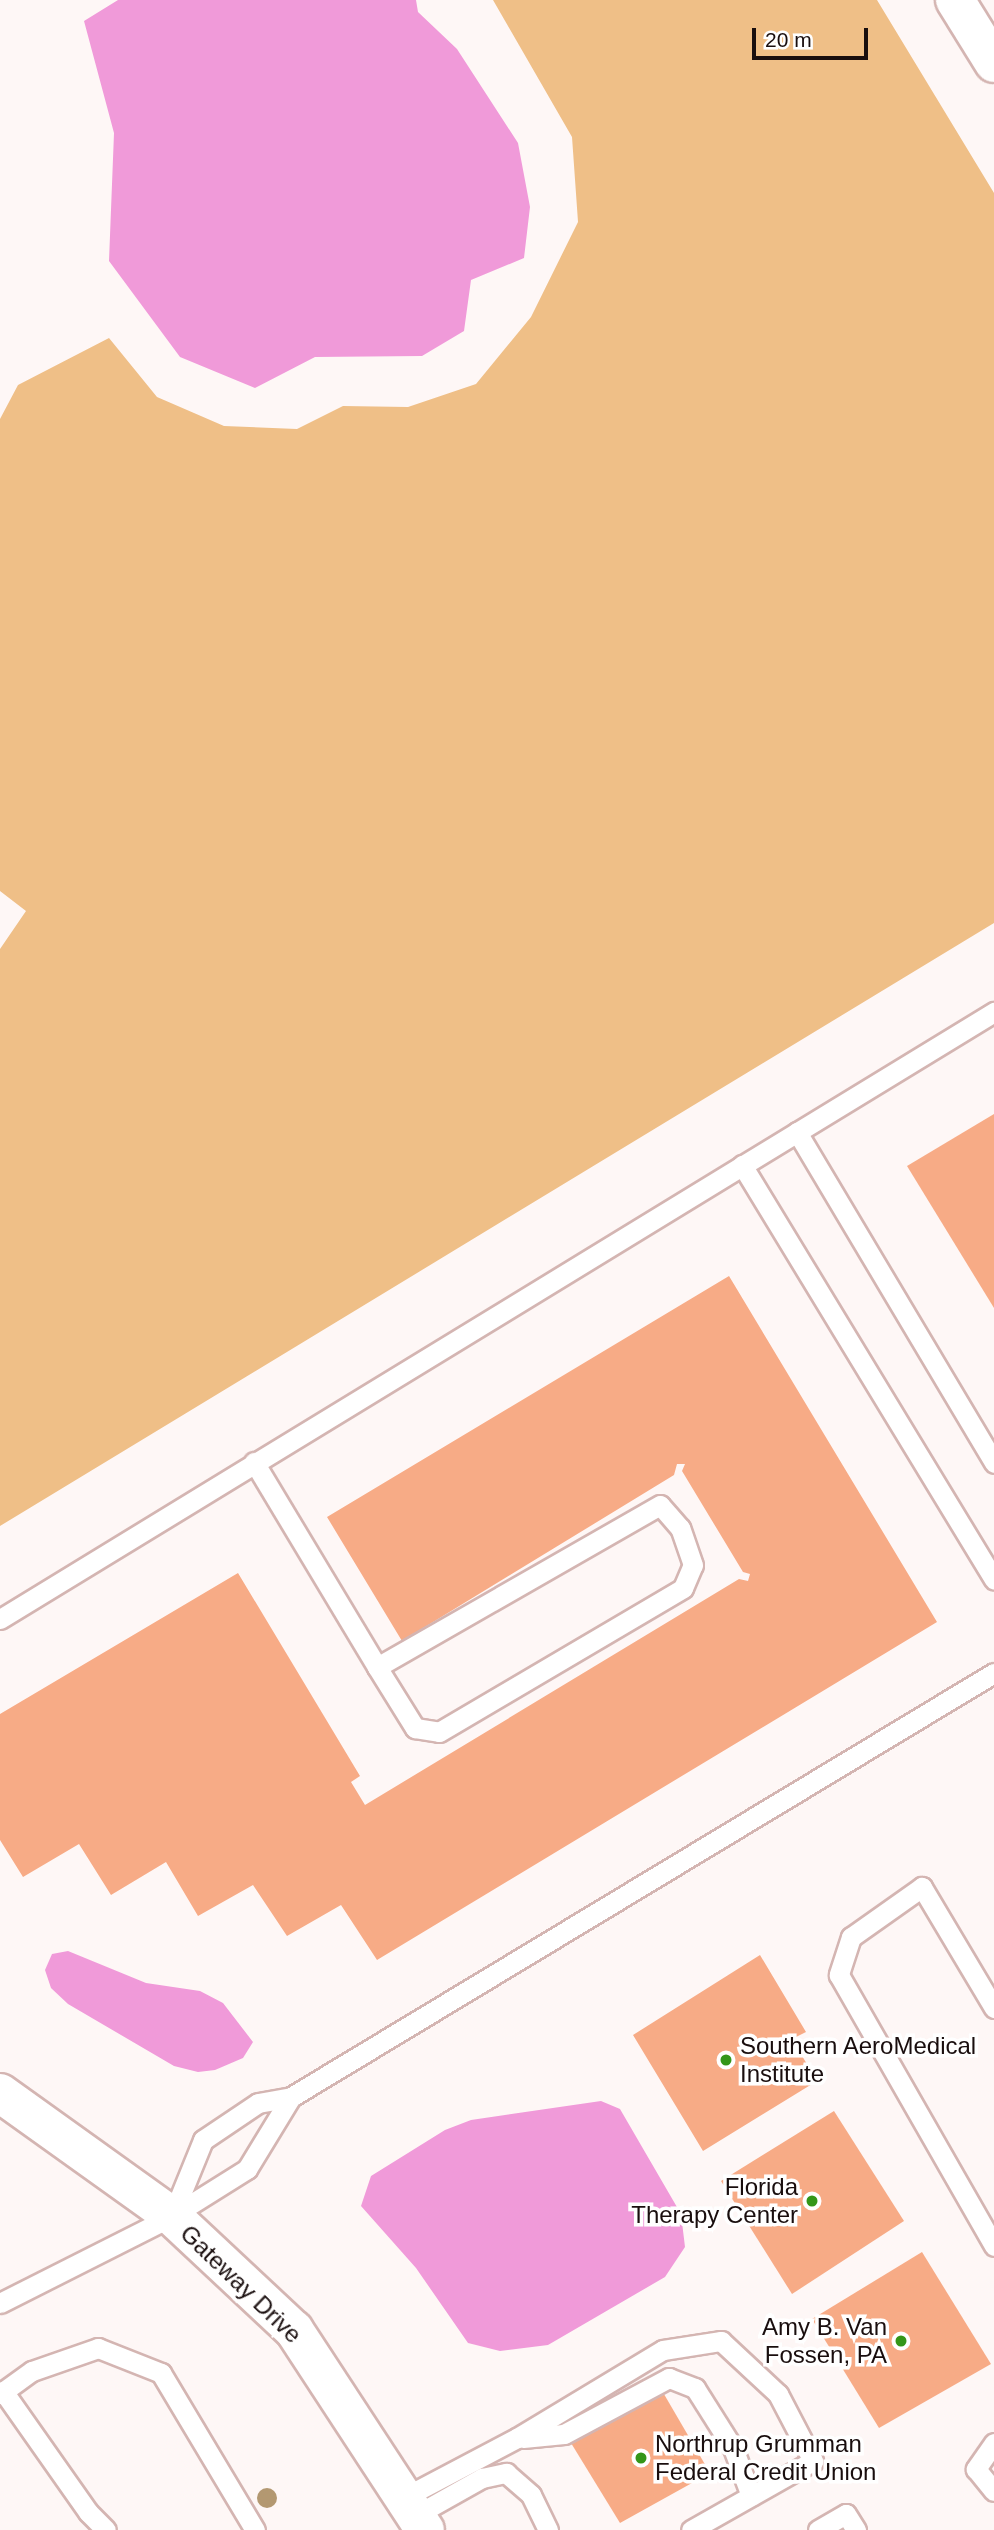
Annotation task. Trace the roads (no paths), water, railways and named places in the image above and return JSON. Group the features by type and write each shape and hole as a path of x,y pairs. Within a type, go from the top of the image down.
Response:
{"street":[{"path":"955,0 994,63"},
{"name":"Gateway Drive","path":"0,2093 172,2216 294,2330 415,2514"}],"lane":[{"path":"0,1619 994,1012"},
{"path":"796,1132 994,1463"},
{"path":"742,1165 994,1579"},
{"path":"254,1462 377,1667 415,1728 439,1732 683,1588 693,1565 680,1528 660,1505 377,1667"},
{"path":"172,2216 203,2140 258,2102 290,2097 994,1673"},
{"path":"994,2008 922,1887 851,1937 839,1975 994,2246"},
{"path":"0,2303 172,2216 247,2169 290,2097"},
{"path":"415,2514 517,2438 663,2350 721,2341 778,2394 813,2461 691,2530"},
{"path":"106,2530 88,2512 2,2392 32,2371 98,2348 161,2373 255,2530"},
{"path":"517,2438 564,2434 669,2378 695,2388 733,2448 751,2496"},
{"path":"994,2443 976,2469 994,2491"},
{"path":"415,2514 482,2478 506,2473 531,2495 548,2530"},
{"path":"818,2530 846,2514 856,2530"}],"place":[{"name":"Southern AeroMedical Institute","path":"726,2060"},
{"name":"Florida Therapy Center","path":"812,2201"},
{"name":"Amy B. Van Fossen, PA","path":"901,2341"},
{"name":"Northrup Grumman Federal Credit Union","path":"641,2458"}]}
